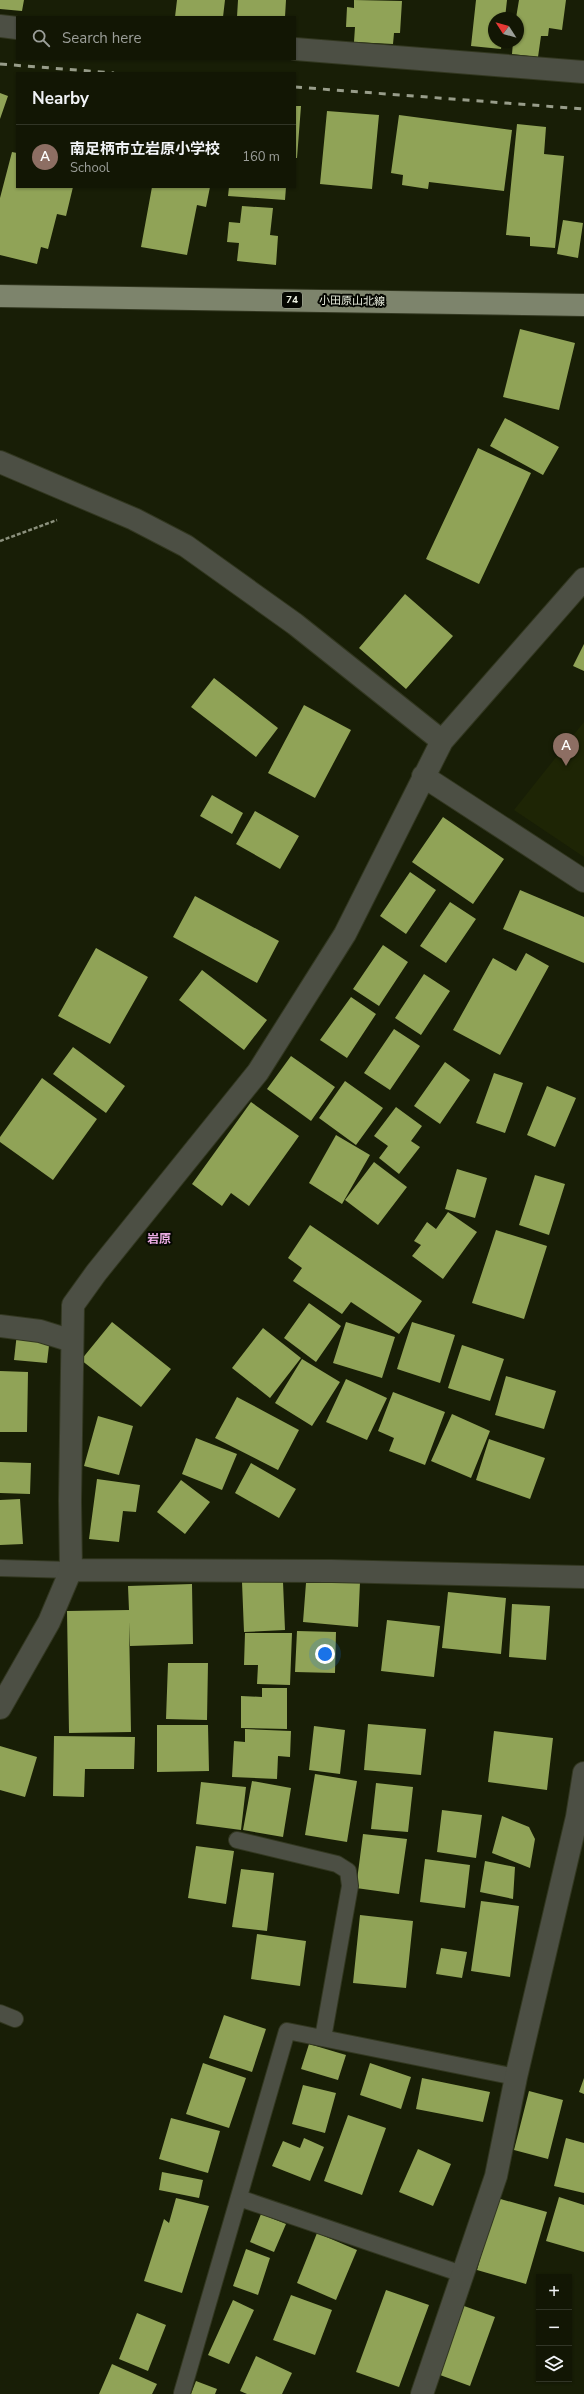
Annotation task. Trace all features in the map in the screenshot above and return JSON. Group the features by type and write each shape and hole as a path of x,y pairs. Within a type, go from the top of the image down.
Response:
{"main road":[{"name":"小田原山北線","path":"0,296 584,305"}],"street":[{"path":"0,26 16,28"},
{"path":"296,49 584,72"},
{"path":"0,462 134,519 186,546 295,624 442,741"},
{"path":"0,1708 49,1622 71,1570 73,1305 96,1273 258,1072 346,934 423,776 442,741 584,579"},
{"path":"423,776 584,882"},
{"path":"0,1326 40,1331 72,1341"},
{"path":"71,1570 332,1571 584,1577"},
{"path":"422,2394 496,2176 516,2077 581,1821 584,1773"}],"lane":[{"path":"0,1568 71,1570"},
{"path":"237,1840 337,1864 348,1871 350,1886 322,2038"},
{"path":"182,2393 287,2031 516,2077"},
{"path":"238,2198 462,2274"}],"path":[{"path":"0,541 68,516 95,503"}],"shaded area":[{"path":"584,722 584,857 514,810"}],"building":[{"path":"0,0 24,0 22,11 0,9"},
{"path":"177,0 225,0 223,16 175,16"},
{"path":"238,0 286,0 285,16 237,16"},
{"path":"354,0 402,1 400,33 394,33 393,44 354,42 355,27 346,27 347,7 354,8"},
{"path":"476,0 507,0 506,12 488,12 488,48 471,46"},
{"path":"519,0 566,0 562,30 549,28 548,36 541,36 538,57 512,54 512,48 524,48 524,12 517,12"},
{"path":"0,93 8,96 0,119"},
{"path":"296,106 301,106 297,158"},
{"path":"327,111 379,115 372,189 320,184"},
{"path":"399,115 512,130 504,191 429,182 428,189 402,185 403,175 391,173"},
{"path":"517,124 546,127 544,154 564,156 555,248 530,246 530,237 506,235"},
{"path":"12,152 16,153 16,188 73,188 66,216 57,214 48,249 41,247 37,264 0,255 0,198"},
{"path":"152,188 210,188 206,207 197,205 187,255 141,247"},
{"path":"229,188 286,188 285,200 228,196"},
{"path":"242,206 273,208 270,235 278,236 276,265 237,261 239,243 227,242 229,222 240,223"},
{"path":"563,220 583,223 578,258 557,254"},
{"path":"520,329 575,343 559,410 503,397"},
{"path":"505,418 559,447 543,475 490,446"},
{"path":"478,448 531,473 479,584 426,559"},
{"path":"405,594 453,636 406,689 359,648"},
{"path":"584,644 584,671 573,666"},
{"path":"214,678 278,728 256,757 191,707"},
{"path":"304,705 351,730 315,798 268,773"},
{"path":"212,795 243,813 232,834 200,816"},
{"path":"255,811 299,836 280,869 236,844"},
{"path":"443,817 504,859 473,904 412,862"},
{"path":"410,872 436,890 406,934 380,916"},
{"path":"520,890 584,917 584,963 503,929"},
{"path":"195,896 279,941 257,983 173,937"},
{"path":"450,902 476,919 446,963 420,946"},
{"path":"383,945 408,962 379,1006 353,989"},
{"path":"96,948 148,977 110,1044 58,1016"},
{"path":"526,953 549,966 500,1055 453,1030 493,958 516,971"},
{"path":"202,970 267,1020 244,1050 179,1000"},
{"path":"424,974 450,991 421,1035 395,1018"},
{"path":"351,997 376,1014 347,1058 320,1040"},
{"path":"394,1029 420,1046 390,1090 364,1073"},
{"path":"73,1047 125,1086 106,1113 53,1074"},
{"path":"291,1056 335,1087 311,1121 267,1089"},
{"path":"445,1062 470,1080 440,1124 414,1106"},
{"path":"494,1073 523,1083 505,1133 476,1123"},
{"path":"42,1078 97,1119 53,1180 0,1142 0,1137"},
{"path":"345,1081 383,1108 356,1145 319,1118"},
{"path":"547,1086 576,1098 555,1147 527,1135"},
{"path":"251,1102 299,1136 249,1206 231,1193 222,1206 192,1184"},
{"path":"396,1107 422,1126 411,1141 420,1147 399,1174 379,1158 388,1146 374,1136"},
{"path":"336,1135 370,1155 342,1204 309,1183"},
{"path":"374,1162 407,1187 378,1225 345,1200"},
{"path":"457,1169 487,1178 475,1218 445,1209"},
{"path":"535,1175 565,1184 549,1235 519,1225"},
{"path":"448,1212 477,1232 443,1279 412,1256 421,1245 414,1241 427,1222 436,1229"},
{"path":"310,1225 422,1301 399,1334 351,1302 342,1314 293,1281 302,1268 288,1258"},
{"path":"496,1230 547,1246 524,1319 472,1303"},
{"path":"309,1303 341,1326 316,1362 284,1338"},
{"path":"112,1322 171,1369 141,1407 81,1360"},
{"path":"346,1322 395,1337 382,1378 333,1363"},
{"path":"412,1322 455,1335 440,1383 397,1369"},
{"path":"263,1328 301,1358 270,1398 232,1368"},
{"path":"17,1333 50,1337 47,1363 14,1360"},
{"path":"462,1345 504,1359 490,1401 448,1388"},
{"path":"302,1359 340,1382 312,1426 275,1403"},
{"path":"0,1371 28,1372 27,1432 0,1432"},
{"path":"506,1376 556,1391 544,1429 495,1415"},
{"path":"346,1379 387,1398 367,1440 326,1422"},
{"path":"393,1392 445,1412 425,1465 389,1451 394,1438 378,1431"},
{"path":"237,1397 299,1430 278,1470 215,1438"},
{"path":"452,1414 490,1431 471,1478 431,1461"},
{"path":"98,1416 133,1426 119,1475 84,1466"},
{"path":"196,1438 237,1454 222,1490 182,1474"},
{"path":"489,1439 545,1458 530,1499 476,1480"},
{"path":"0,1462 31,1463 30,1494 0,1493"},
{"path":"251,1463 296,1489 279,1518 235,1493"},
{"path":"97,1479 140,1485 136,1512 123,1511 119,1542 89,1539"},
{"path":"181,1480 210,1502 185,1534 157,1512"},
{"path":"20,1499 23,1544 0,1545 0,1500"},
{"path":"242,1582 283,1582 285,1630 244,1632"},
{"path":"360,1582 358,1627 303,1622 306,1583"},
{"path":"192,1584 193,1644 130,1646 129,1622 131,1732 69,1733 67,1611 129,1610 128,1586"},
{"path":"448,1592 506,1598 501,1654 442,1648"},
{"path":"512,1604 550,1606 546,1660 509,1657"},
{"path":"387,1620 440,1626 434,1677 381,1671"},
{"path":"297,1631 336,1632 335,1673 295,1672"},
{"path":"245,1633 292,1633 290,1685 257,1684 258,1665 244,1665"},
{"path":"168,1663 208,1663 207,1720 166,1719"},
{"path":"262,1688 287,1688 287,1729 241,1728 241,1696 262,1697"},
{"path":"368,1724 426,1729 421,1775 364,1770"},
{"path":"157,1725 208,1725 209,1771 157,1772"},
{"path":"314,1726 345,1730 340,1774 309,1770"},
{"path":"245,1729 291,1731 290,1757 278,1756 277,1779 232,1777 234,1741 245,1742"},
{"path":"494,1731 553,1738 547,1790 488,1782"},
{"path":"54,1736 135,1737 134,1769 85,1769 84,1797 53,1796"},
{"path":"0,1746 37,1757 25,1797 0,1790"},
{"path":"315,1774 357,1781 347,1842 305,1835"},
{"path":"252,1781 291,1788 283,1837 243,1830"},
{"path":"201,1782 246,1787 241,1830 196,1824"},
{"path":"376,1783 413,1787 408,1832 371,1829"},
{"path":"442,1810 482,1815 476,1858 437,1852"},
{"path":"502,1816 529,1827 535,1839 530,1868 492,1853"},
{"path":"363,1834 407,1839 399,1894 356,1888"},
{"path":"196,1846 234,1851 226,1904 188,1898"},
{"path":"425,1859 470,1865 465,1908 420,1902"},
{"path":"485,1861 515,1867 513,1899 480,1892"},
{"path":"241,1869 274,1873 267,1931 232,1927"},
{"path":"481,1901 519,1906 510,1977 471,1971"},
{"path":"360,1915 413,1921 406,1988 353,1983"},
{"path":"257,1934 306,1941 300,1986 251,1979"},
{"path":"441,1948 467,1952 462,1978 436,1974"},
{"path":"224,2015 266,2029 252,2072 209,2058"},
{"path":"309,2044 346,2055 338,2080 301,2069"},
{"path":"203,2063 246,2078 229,2128 186,2114"},
{"path":"370,2063 411,2077 401,2109 360,2095"},
{"path":"422,2078 490,2092 483,2122 416,2109"},
{"path":"584,2078 584,2094 579,2092"},
{"path":"303,2085 336,2093 325,2133 292,2124"},
{"path":"529,2091 563,2100 548,2159 514,2150"},
{"path":"348,2115 386,2128 362,2195 324,2181"},
{"path":"171,2118 220,2131 208,2173 159,2159"},
{"path":"304,2138 324,2147 310,2181 272,2166 283,2141 300,2148"},
{"path":"566,2138 584,2143 584,2193 554,2186"},
{"path":"418,2149 451,2164 433,2206 399,2192"},
{"path":"162,2172 203,2180 199,2198 159,2190"},
{"path":"559,2197 584,2205 584,2252 546,2241"},
{"path":"176,2198 209,2206 182,2293 144,2281 164,2219 169,2223"},
{"path":"497,2198 547,2212 526,2284 477,2270"},
{"path":"261,2214 286,2224 274,2252 250,2242"},
{"path":"317,2233 357,2250 336,2300 297,2283"},
{"path":"246,2249 270,2258 258,2295 233,2286"},
{"path":"386,2290 429,2305 399,2387 356,2372"},
{"path":"291,2295 332,2310 315,2355 273,2340"},
{"path":"233,2300 254,2310 229,2364 208,2355"},
{"path":"464,2306 495,2317 470,2386 440,2375"},
{"path":"137,2313 166,2325 148,2371 119,2359"},
{"path":"256,2356 292,2373 282,2394 247,2394 240,2391"},
{"path":"112,2364 157,2384 152,2394 99,2394"},
{"path":"196,2381 217,2389 215,2394 191,2394"}],"railway":[{"path":"0,64 101,72"},
{"path":"296,87 584,109"}],"place":[{"name":"南足柄市立岩原小学校","path":"566,766"}],"district":[{"name":"岩原","path":"159,1239"}]}
